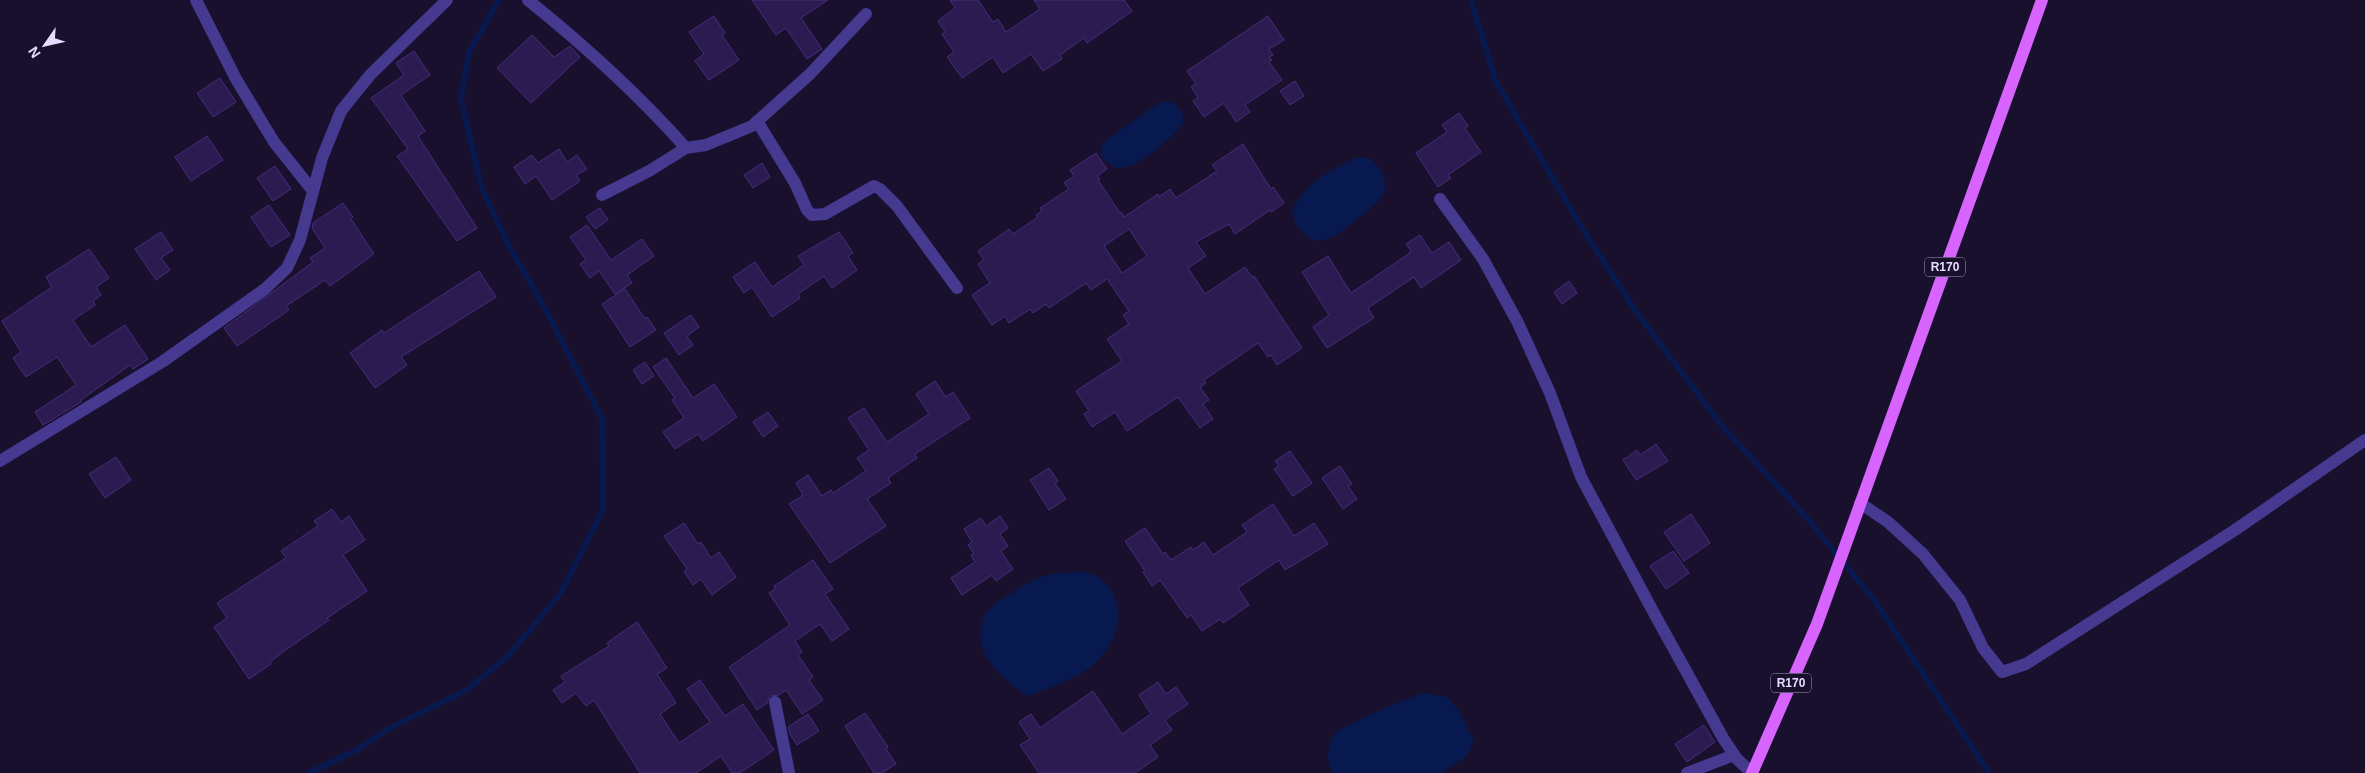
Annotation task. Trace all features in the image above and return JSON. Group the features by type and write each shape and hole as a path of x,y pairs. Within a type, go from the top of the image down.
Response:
{"main road":[{"name":"R170","path":"1752,773 1817,624 2042,0"}],"street":[{"path":"196,0 236,79 274,142 313,191"},
{"path":"0,461 162,362 265,289 287,268 300,240 322,158 340,111 370,75 447,0"},
{"path":"528,0 657,116 686,148"},
{"path":"602,195 649,171 686,148 706,145 721,140 752,126 810,74 866,14"},
{"path":"757,121 795,184 807,210 812,215 825,214 874,186 880,189 897,206 957,288"},
{"path":"1440,199 1482,259 1517,321 1550,393 1581,477 1655,615 1734,755 1752,773"},
{"path":"1860,503 1888,522 1924,554 1960,600 1983,648 2002,672 2026,664 2235,530 2365,440"},
{"path":"775,702 789,773"},
{"path":"1687,773 1734,755"}],"shaded area":[{"path":"1160,102 1175,103 1182,113 1184,123 1179,129 1164,143 1136,163 1120,168 1107,162 1101,156 1101,144"},
{"path":"1356,158 1370,158 1376,165 1384,179 1384,193 1370,209 1338,234 1324,240 1317,241 1311,239 1304,234 1294,218 1292,211 1298,200 1319,178"},
{"path":"1080,572 1091,574 1103,581 1111,590 1116,600 1118,612 1114,636 1100,658 1085,671 1067,681 1029,696 1012,685 990,662 982,646 980,629 987,612 1000,600 1036,579 1060,573"},
{"path":"1424,693 1447,697 1459,711 1474,742 1466,757 1442,773 1333,773 1330,768 1328,753 1336,733 1363,718"}],"building":[{"path":"752,0 828,0 801,18 822,49 807,59 786,28 776,35"},
{"path":"950,0 978,0 993,22 998,19 1006,32 1040,9 1034,0 1124,0 1132,11 1087,43 1084,38 1060,55 1062,59 1043,71 1031,54 1003,73 993,57 962,78 947,57 954,52 942,34 945,32 938,21 955,8"},
{"path":"714,16 725,33 722,35 739,60 709,80 695,61 704,54 689,32"},
{"path":"1268,16 1284,40 1269,49 1273,55 1269,57 1272,60 1269,62 1282,80 1245,105 1250,112 1236,122 1224,103 1204,117 1193,101 1198,98 1191,87 1196,84 1187,71"},
{"path":"532,35 554,57 570,46 580,57 531,103 497,68"},
{"path":"414,51 430,75 401,95 425,131 418,136 477,228 457,241 397,156 408,149 371,98 404,75 396,63"},
{"path":"220,78 236,102 213,117 197,93"},
{"path":"1295,81 1304,96 1290,105 1280,91"},
{"path":"1459,113 1468,126 1465,128 1481,152 1448,175 1451,178 1438,187 1416,153 1447,132 1442,125"},
{"path":"207,136 223,160 191,181 175,157"},
{"path":"1243,144 1271,189 1273,187 1284,203 1271,212 1270,210 1235,234 1229,224 1196,242 1206,256 1188,268 1205,294 1245,267 1252,277 1254,276 1302,348 1277,365 1271,355 1268,357 1258,343 1204,380 1206,383 1200,387 1209,400 1203,404 1213,419 1200,428 1178,397 1127,431 1115,412 1092,427 1084,414 1089,411 1076,391 1122,361 1107,339 1129,324 1123,315 1129,311 1107,279 1091,290 1086,283 1049,308 1046,304 1033,313 1030,309 1009,323 1005,316 992,325 972,295 990,283 978,264 984,260 978,251 1009,229 1013,234 1038,217 1036,215 1042,211 1040,208 1069,189 1064,183 1074,176 1070,170 1096,153 1107,169 1097,176 1100,179 1098,180 1124,217 1158,194 1159,197 1170,189 1176,198 1217,171 1212,165","holes":["1129,229 1147,256 1122,273 1104,246"]},
{"path":"559,149 567,162 577,155 587,169 576,175 580,181 552,200 536,176 525,184 514,167 532,155 538,163"},
{"path":"762,163 770,177 753,188 744,175"},
{"path":"275,166 291,189 273,201 257,178"},
{"path":"343,203 374,254 330,286 325,280 286,306 289,310 237,346 224,328 313,262 310,258 325,248 312,228 313,223"},
{"path":"269,205 290,235 271,247 251,217"},
{"path":"600,208 608,220 595,229 586,217"},
{"path":"587,225 611,260 642,239 654,256 627,275 632,283 615,294 599,271 590,278 580,264 586,260 570,237"},
{"path":"161,232 173,250 161,258 170,270 156,280 135,249"},
{"path":"839,232 853,253 848,256 857,270 832,288 824,276 798,294 800,298 772,317 752,287 744,293 733,277 755,262 772,287 804,265 798,256"},
{"path":"1420,235 1432,253 1449,242 1461,260 1421,288 1414,277 1368,308 1374,318 1327,348 1313,327 1329,315 1302,272 1328,256 1351,293 1407,255 1411,251 1406,244"},
{"path":"89,249 109,278 96,287 101,295 93,301 95,305 73,320 91,347 125,325 148,359 133,369 130,365 81,400 81,402 43,425 35,412 76,385 57,357 26,377 13,358 21,352 2,321 52,287 46,277"},
{"path":"479,271 496,297 401,357 407,365 375,388 350,353 382,330 384,333"},
{"path":"1569,281 1577,293 1562,304 1554,292"},
{"path":"625,289 645,319 647,317 656,330 630,347 602,304"},
{"path":"691,315 699,327 687,336 693,345 679,355 664,333"},
{"path":"666,358 693,398 714,384 737,417 703,441 698,434 675,449 663,432 684,418 672,400 675,398 653,367"},
{"path":"645,362 654,376 642,384 633,370"},
{"path":"935,381 946,397 953,392 970,418 915,454 917,458 888,478 891,483 867,499 886,526 830,563 789,504 803,495 796,483 808,475 822,496 831,490 833,493 866,471 857,458 869,450 848,418 864,408 887,442 929,414 916,394"},
{"path":"768,412 778,426 763,437 753,422"},
{"path":"1656,444 1668,461 1636,480 1623,460 1637,450 1640,455"},
{"path":"1290,451 1312,483 1293,496 1274,469 1279,466 1275,461"},
{"path":"116,457 131,480 105,498 89,474"},
{"path":"1340,466 1352,484 1348,486 1357,499 1343,509 1322,478"},
{"path":"1049,468 1058,481 1055,483 1066,499 1049,510 1030,480"},
{"path":"1273,504 1294,536 1314,523 1328,544 1285,570 1279,560 1238,588 1249,605 1223,623 1220,619 1202,631 1191,615 1187,618 1160,580 1152,586 1143,572 1145,571 1125,541 1145,528 1163,554 1165,552 1171,560 1191,547 1193,550 1204,542 1213,555 1247,532 1242,525"},
{"path":"332,509 341,522 349,516 365,540 343,555 367,591 327,618 329,620 287,649 270,662 271,664 249,679 214,627 227,618 217,603 286,558 281,551 318,526 314,521"},
{"path":"1691,514 1710,543 1684,561 1664,532"},
{"path":"1000,516 1008,528 1000,534 1008,546 1001,551 1013,569 996,581 992,575 962,595 951,578 975,562 971,555 974,554 968,545 972,542 964,529 981,518 986,526"},
{"path":"684,523 698,544 701,542 711,558 719,552 736,577 712,595 701,579 693,585 684,571 687,569 664,536"},
{"path":"1673,551 1689,573 1666,589 1650,566"},
{"path":"813,560 833,589 825,594 849,629 832,641 820,624 795,641 802,652 798,655 813,677 809,680 823,700 802,714 786,690 779,695 770,696 767,703 757,710 729,667 790,625 769,593 775,589 774,586"},
{"path":"637,622 667,668 657,674 676,703 660,714 679,743 710,722 687,689 700,680 725,716 743,704 774,750 740,773 732,773 721,756 696,773 640,773 594,700 586,706 576,693 562,703 553,690 565,682 561,676 609,646 607,643"},
{"path":"1158,682 1166,694 1176,687 1188,704 1165,720 1172,730 1150,745 1158,757 1135,773 1039,773 1020,745 1030,739 1019,722 1031,714 1040,728 1093,691 1122,734 1151,714 1139,695"},
{"path":"865,713 888,747 886,749 896,764 882,773 874,773 845,726"},
{"path":"808,714 819,731 797,745 788,727"},
{"path":"1704,725 1715,742 1687,762 1675,744"}],"waterway":[{"path":"309,773 357,750 390,728 467,690 508,656 560,594 603,510 602,419 548,314 508,244 481,186 461,98 469,52 499,0"},
{"path":"1471,0 1496,82 1585,233 1637,313 1722,426 1807,518 1875,601 1989,773"}]}
